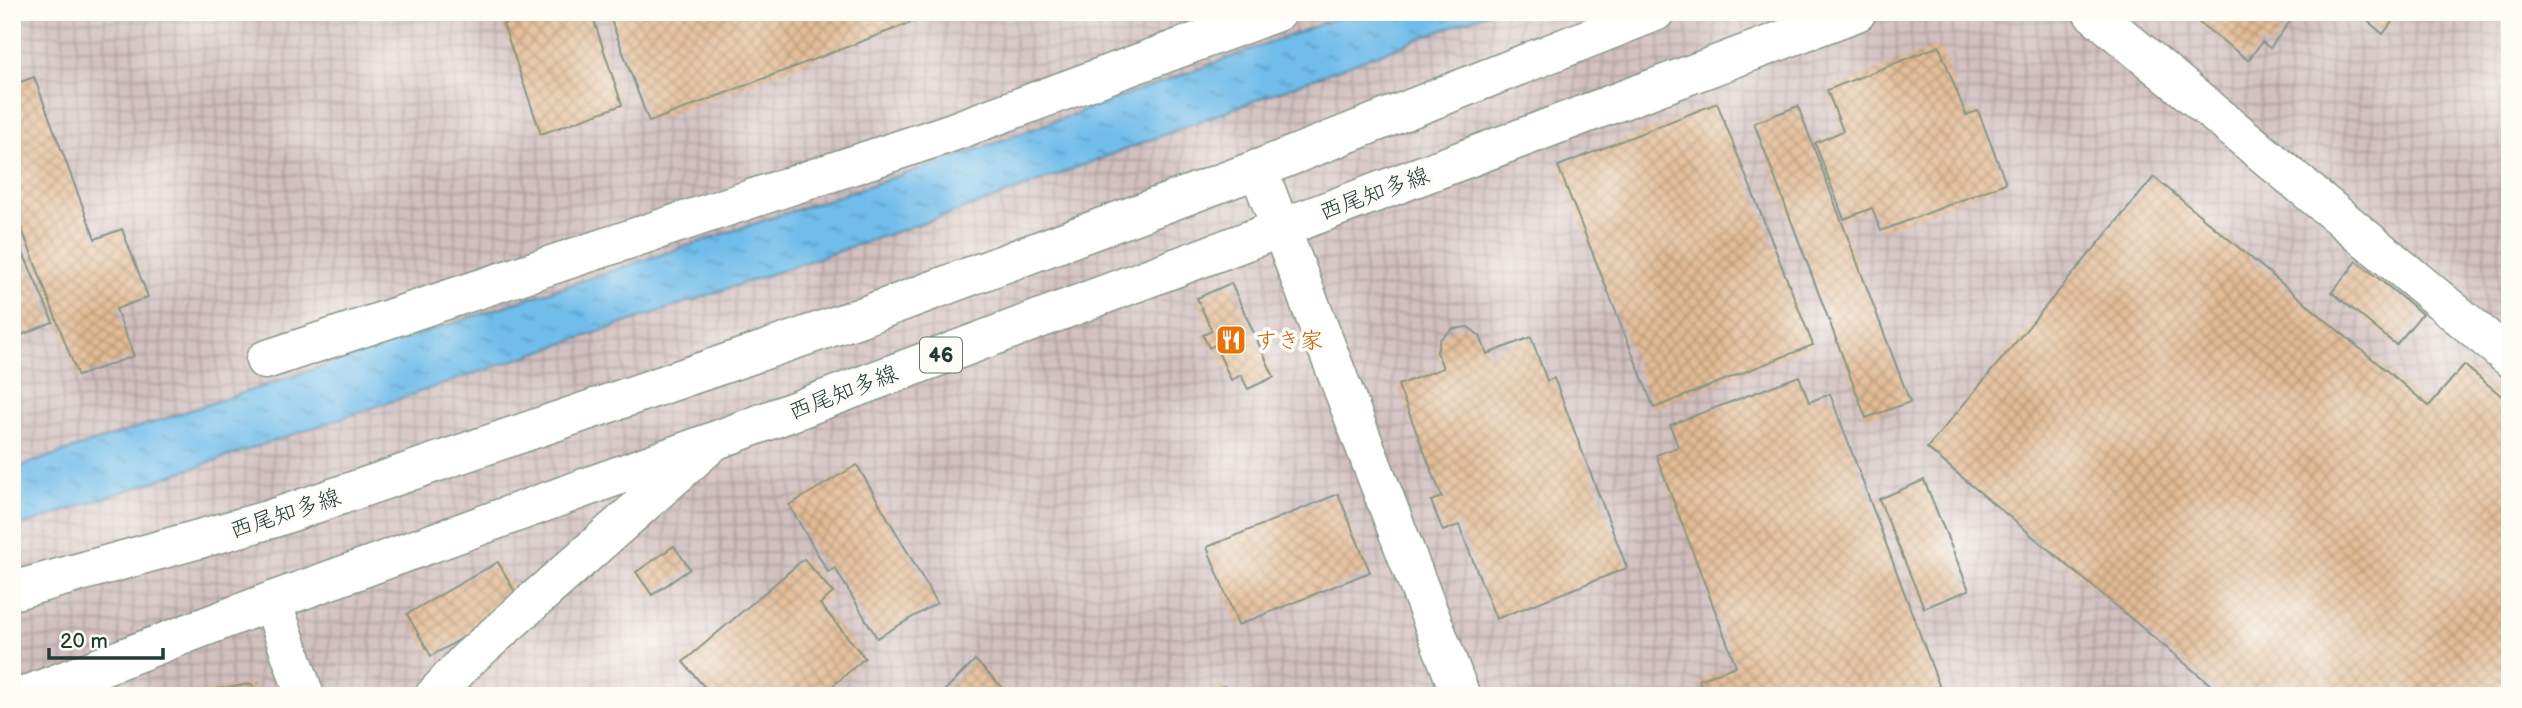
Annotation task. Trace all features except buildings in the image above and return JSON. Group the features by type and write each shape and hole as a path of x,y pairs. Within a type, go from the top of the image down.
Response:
{"main road":[{"path":"265,360 947,134 1277,12"},
{"name":"西尾知多線","path":"12,591 284,515 861,317 1258,169 1594,23 1655,12"},
{"name":"西尾知多線","path":"26,690 715,440 1857,12"},
{"path":"2092,12 2510,358"},
{"path":"1258,169 1461,696"},
{"path":"434,696 467,660 715,440"},
{"path":"272,601 304,696"}],"shaded area":[{"path":"12,12 2510,12 2510,696 12,696"}],"water":[{"path":"1354,12 1490,12 988,201 12,529 12,469 956,157"}],"place":[{"name":"すき家","path":"1231,340"}]}
